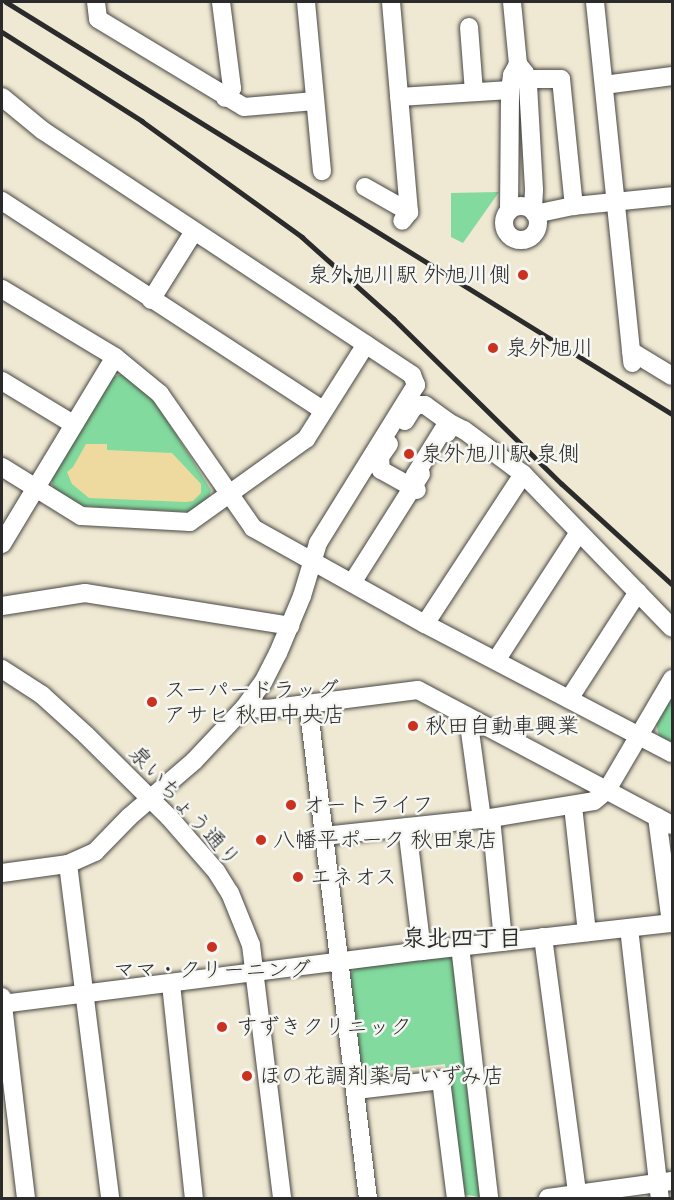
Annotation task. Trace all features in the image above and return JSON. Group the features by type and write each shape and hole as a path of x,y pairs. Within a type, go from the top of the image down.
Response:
{"street":[{"path":"96,2 98,19 225,98 244,107 315,101"},
{"path":"221,2 232,88 225,98"},
{"path":"306,2 322,171"},
{"path":"365,187 405,217 399,97 391,2"},
{"path":"512,2 524,76 534,212 538,224 534,234 520,240 506,230 504,219 509,211 512,75 524,76 561,79 574,206"},
{"path":"595,2 631,357 672,376"},
{"path":"469,27 474,92"},
{"path":"604,85 672,76"},
{"path":"399,97 510,90"},
{"path":"2,97 42,130 193,233 412,375 416,385 413,408 314,563"},
{"path":"509,211 522,206 534,212 672,196"},
{"path":"2,201 323,410"},
{"path":"151,300 193,233"},
{"path":"2,289 115,357 160,394 253,528 426,624 497,659 672,753"},
{"path":"2,466 81,516 190,522 306,439 366,344"},
{"path":"2,544 115,357"},
{"path":"2,381 73,424"},
{"path":"416,398 523,474 578,534 672,628"},
{"path":"2,873 68,864 95,852 194,761 244,708 263,682 290,626 314,563 318,543 416,398"},
{"path":"355,585 452,424"},
{"path":"381,457 381,470 414,487"},
{"path":"426,624 523,474"},
{"path":"497,659 578,534"},
{"path":"569,699 638,592"},
{"path":"2,606 85,593 290,626"},
{"name":"泉いちょう通り","path":"2,669 42,695 150,799 216,871 231,893 251,945 282,1198"},
{"path":"324,836 486,819 594,801 607,790 672,679"},
{"path":"26,1198 2,1002 171,984 460,946 672,923 665,821 418,690 267,709 244,708"},
{"path":"308,703 368,1198"},
{"path":"468,717 486,819 503,941"},
{"path":"573,806 587,932"},
{"path":"407,827 422,951"},
{"path":"68,864 110,1198"},
{"path":"548,1198 664,1188 629,928"},
{"path":"543,937 578,1197"},
{"path":"460,946 489,1198"},
{"path":"171,984 194,1198"},
{"path":"356,1090 441,1080 456,1198"}],"green space":[{"path":"499,192 463,243 451,237 451,193"},
{"path":"124,373 152,396 211,490 208,502 191,512 81,506 53,488 51,477 111,378"},
{"path":"672,696 672,742 659,736 656,723"},
{"path":"451,957 457,963 483,1194 479,1197 462,1194 445,1064 361,1074 349,976 356,967"}],"sand":[{"path":"86,444 107,444 107,450 172,453 201,484 201,493 193,501 186,502 89,498 72,484 67,472 73,467"}],"railway":[{"path":"6,2 672,414"},
{"path":"2,32 142,121 302,237 394,319 562,484 672,584"}],"place":[{"name":"泉外旭川駅 外旭川側","path":"523,275"},
{"name":"泉外旭川","path":"493,348"},
{"name":"泉外旭川駅 泉側","path":"409,454"},
{"name":"スーパードラッグ アサヒ 秋田中央店","path":"152,702"},
{"name":"秋田自動車興業","path":"413,726"},
{"name":"オートライフ","path":"291,805"},
{"name":"八幡平ポーク 秋田泉店","path":"261,840"},
{"name":"エネオス","path":"298,877"},
{"name":"ママ・クリーニング","path":"212,947"},
{"name":"すずきクリニック","path":"222,1027"},
{"name":"ほの花調剤薬局 いずみ店","path":"247,1076"}],"district":[{"name":"泉北四丁目","path":"462,938"}]}
